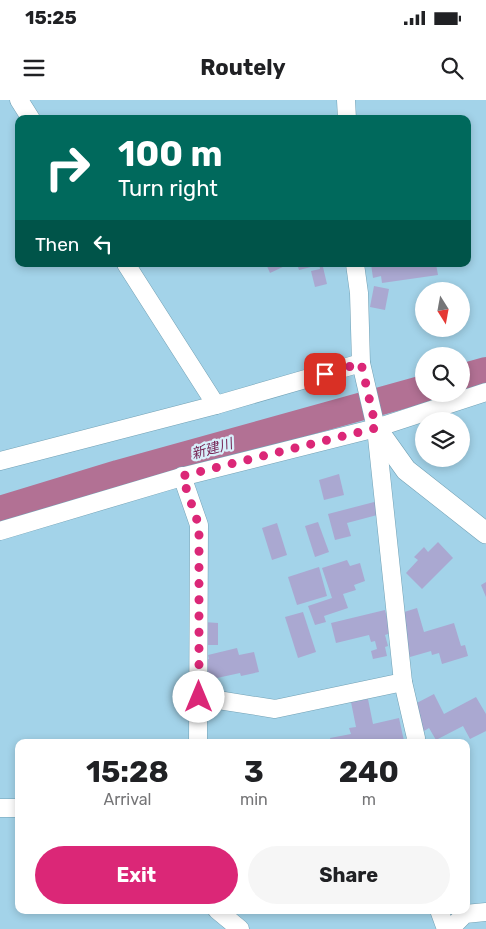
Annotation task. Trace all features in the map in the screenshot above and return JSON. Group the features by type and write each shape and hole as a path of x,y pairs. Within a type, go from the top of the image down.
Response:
{"street":[{"path":"19,100 28,115"},
{"path":"346,100 347,115"},
{"path":"128,267 216,406"},
{"path":"355,267 359,293 362,366 375,424 403,682 414,739"},
{"path":"0,461 216,406 362,366"},
{"path":"0,530 182,476 486,392"},
{"path":"375,424 406,470 486,533"},
{"path":"182,476 199,526 198,739"},
{"path":"199,697 275,709 403,682"},
{"path":"0,808 15,808"},
{"path":"470,914 486,912"},
{"path":"223,914 240,929"},
{"path":"441,914 448,929 465,914"}],"building":[{"path":"267,267 283,267 270,273"},
{"path":"298,267 311,267 299,270"},
{"path":"320,267 323,267 327,284 315,287 311,271 320,269"},
{"path":"371,267 437,267 438,275 382,283 381,276 373,278"},
{"path":"374,286 389,289 385,310 370,307"},
{"path":"339,474 344,495 324,500 319,480"},
{"path":"378,501 381,514 347,523 351,536 335,540 328,514"},
{"path":"318,522 329,552 315,557 305,526"},
{"path":"277,523 287,555 272,560 262,528"},
{"path":"438,542 453,558 422,589 406,573 418,560 414,557 424,547 428,552"},
{"path":"347,560 350,566 360,563 365,581 354,585 356,590 343,594 348,608 324,616 326,622 315,625 308,606 332,598 322,568"},
{"path":"319,567 327,596 297,605 288,577"},
{"path":"486,582 486,597 481,585"},
{"path":"417,608 424,632 454,623 461,646 465,645 468,656 442,664 439,653 432,655 431,651 410,657 403,636 407,635 401,613"},
{"path":"385,610 391,633 385,635 388,646 385,647 387,656 373,659 371,651 377,649 375,641 371,642 369,635 336,643 331,623"},
{"path":"303,612 316,652 298,658 285,617"},
{"path":"204,622 218,623 218,645 204,645"},
{"path":"237,648 239,655 254,652 259,672 241,676 240,673 217,678 218,682 207,684 202,661 209,659 208,655"},
{"path":"434,694 444,714 476,697 486,714 486,731 470,739 463,726 435,739 429,728 424,731 411,706"},
{"path":"368,699 373,724 399,718 404,739 330,739 351,734 349,728 356,727 351,702"}],"waterway":[{"name":"新建川","path":"470,375 486,371"},
{"name":"新建川","path":"0,510 118,474 415,392"}],"route":[{"path":"199,697 199,526 182,476 376,428 361,363 325,374"}]}
